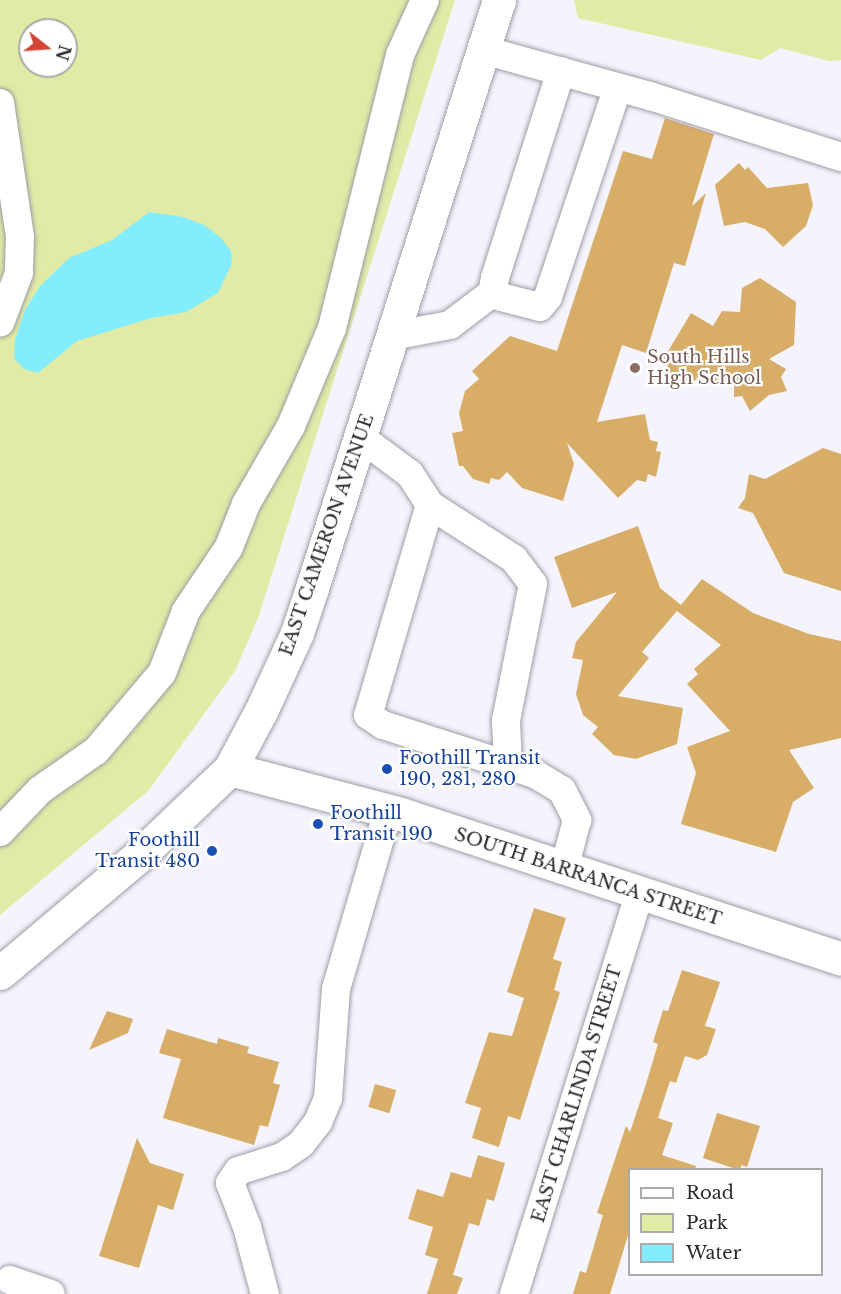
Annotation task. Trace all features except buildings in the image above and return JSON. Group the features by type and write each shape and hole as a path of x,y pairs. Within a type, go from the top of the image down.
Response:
{"main road":[{"name":"EAST CAMERON AVENUE","path":"0,973 143,852 230,769 297,633 499,0"},
{"name":"SOUTH BARRANCA STREET","path":"230,769 388,811 639,895 841,959"}],"street":[{"path":"0,832 40,790 96,751 162,673 186,611 229,547 246,504 291,426 332,328 399,55 425,0"},
{"path":"483,50 618,87 841,157"},
{"path":"392,336 450,325 492,293 561,71"},
{"path":"492,293 540,307 549,297 618,87"},
{"path":"0,103 20,237 19,273 0,323"},
{"path":"360,437 410,474 430,505 514,559 533,584 506,720 508,767"},
{"path":"430,505 368,715 383,725 535,774 562,790 576,820 564,869"},
{"path":"265,1294 248,1227 230,1183 238,1171 282,1157 301,1144 318,1122 328,1098 336,989 388,811"},
{"name":"EAST CHARLINDA STREET","path":"514,1294 639,895"},
{"path":"10,1280 51,1294"}],"green space":[{"path":"0,0 455,0 258,618 235,671 149,790 0,915"},
{"path":"574,0 841,0 841,60 829,61 780,48 761,60 578,18"}],"water":[{"path":"149,212 184,217 206,226 222,239 231,251 232,263 218,293 186,312 151,318 77,341 38,373 24,369 14,358 15,340 25,310 40,286 69,258 112,240"}],"place":[{"name":"South Hills High School","path":"635,368"},
{"name":"Foothill Transit 190, 281, 280","path":"387,769"},
{"name":"Foothill Transit 190","path":"318,824"},
{"name":"Foothill Transit 480","path":"212,851"}]}
